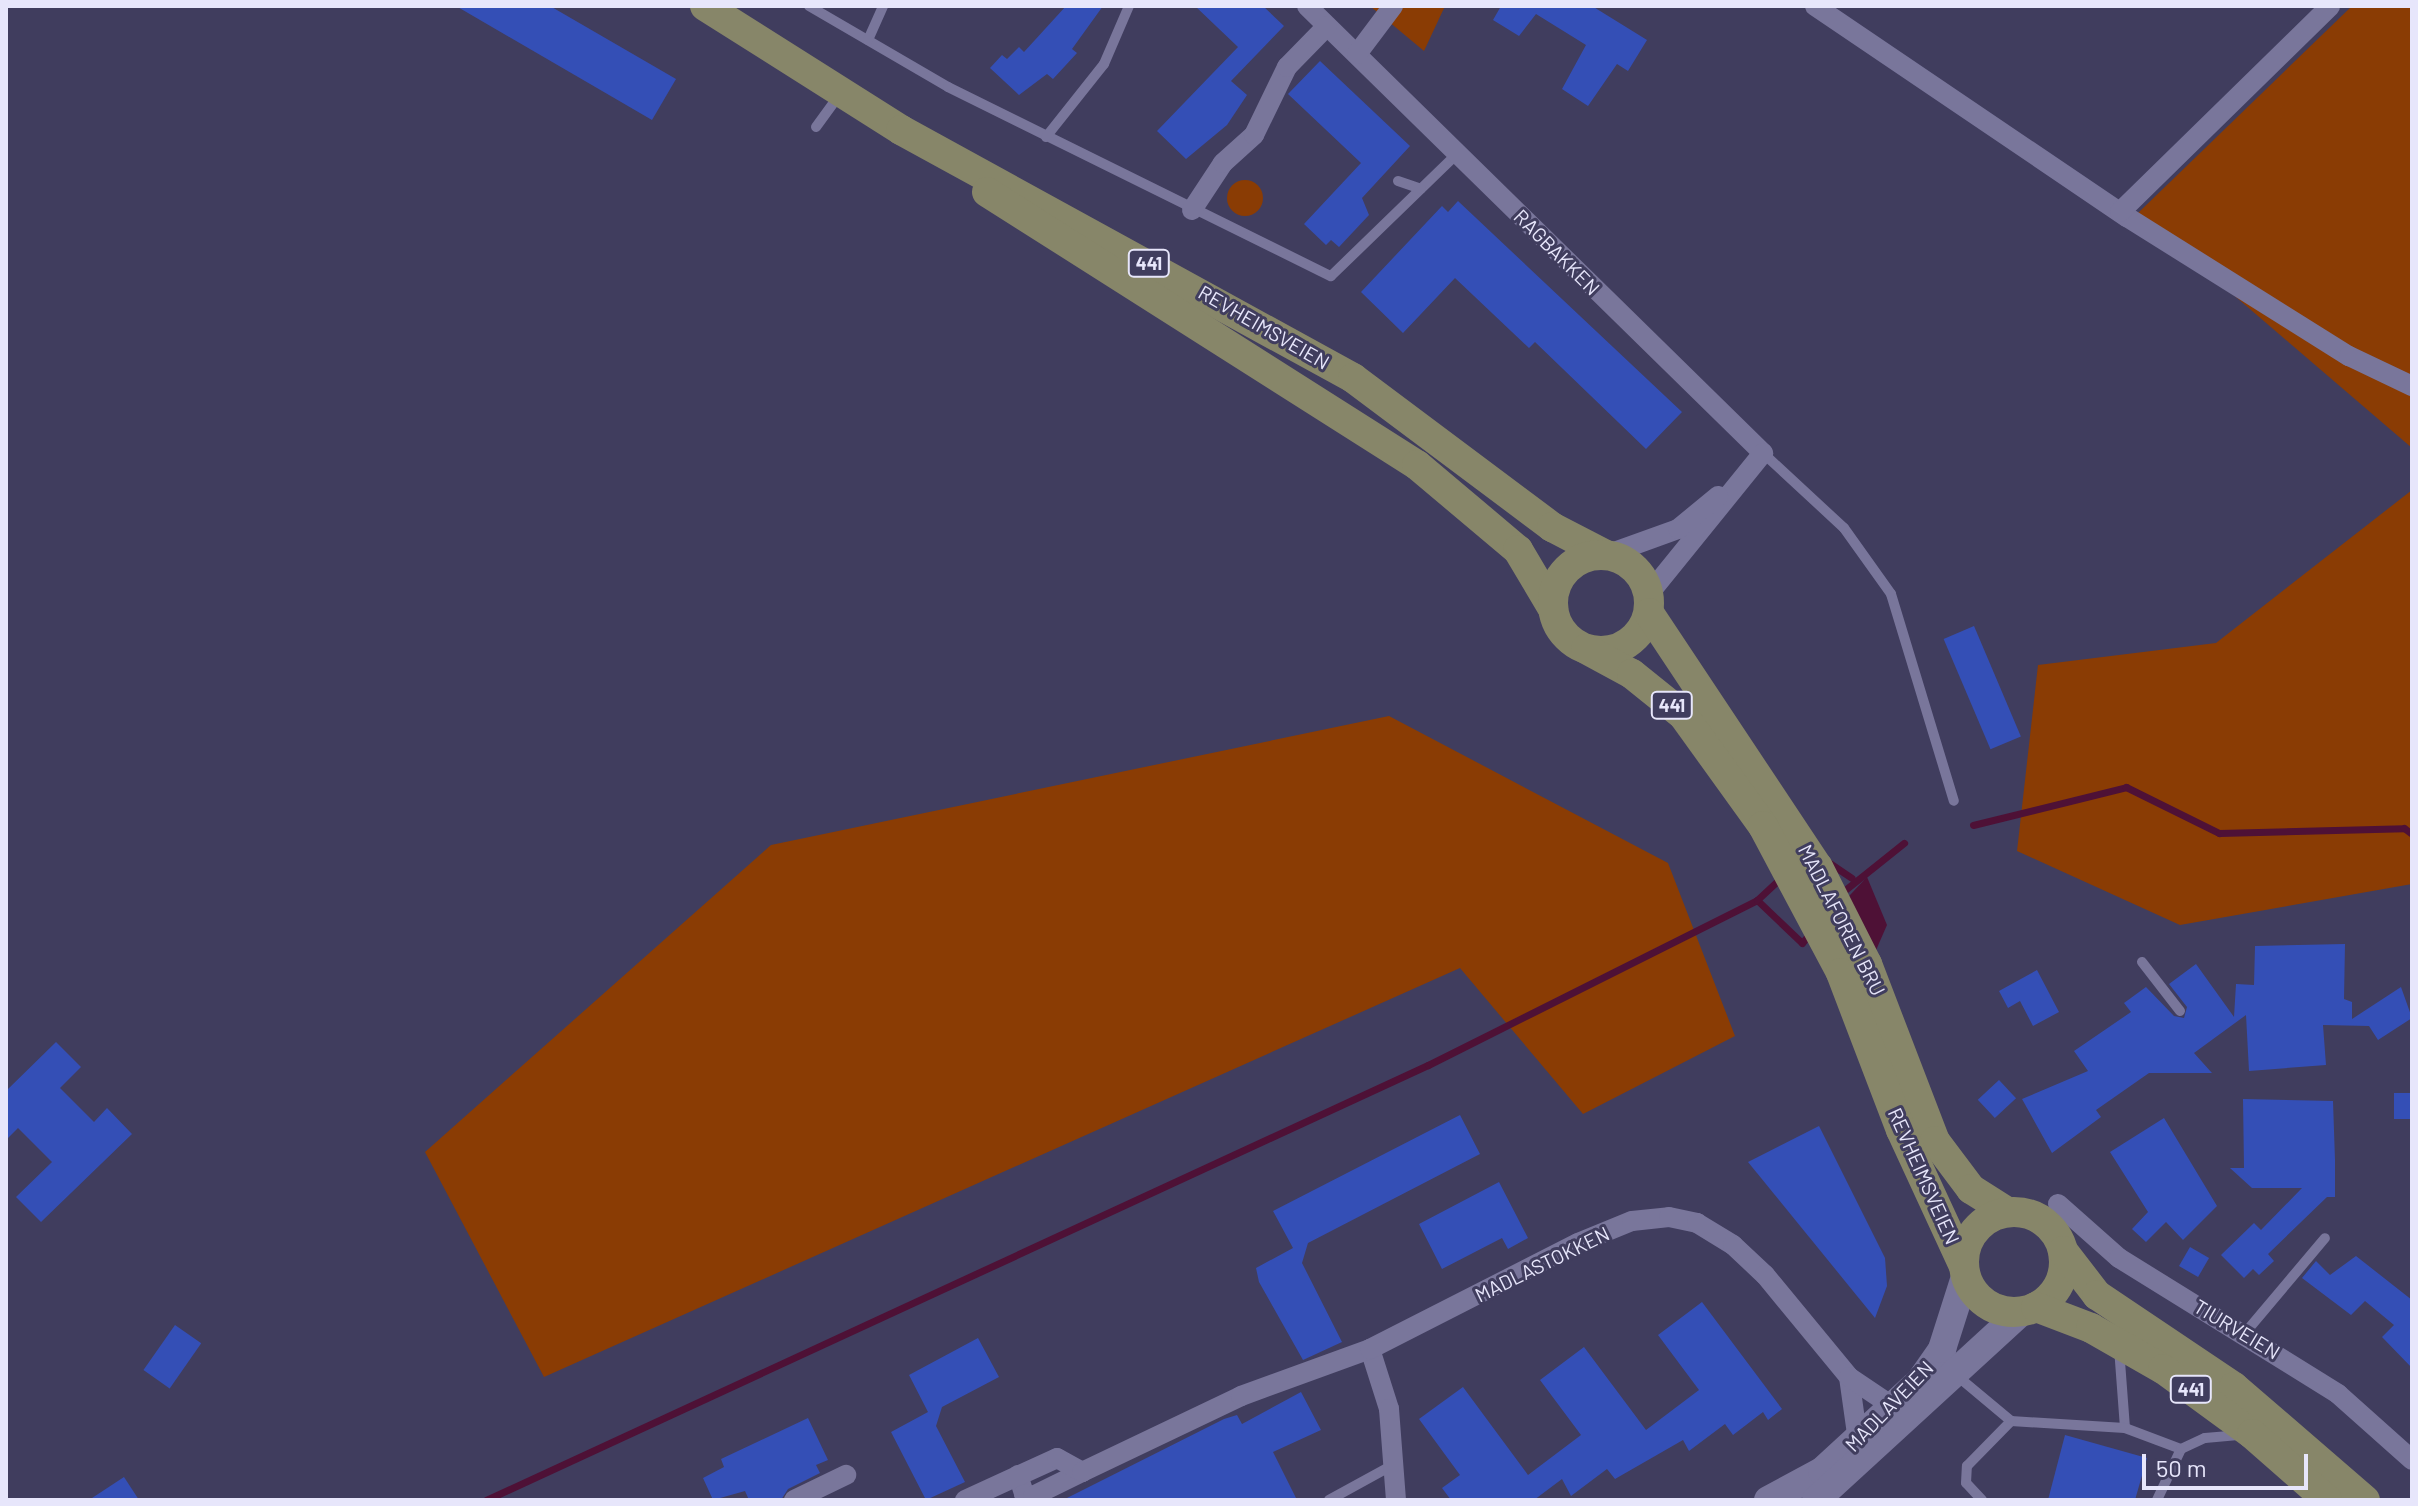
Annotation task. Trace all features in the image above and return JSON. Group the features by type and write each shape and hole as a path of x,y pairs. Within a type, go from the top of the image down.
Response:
{"main road":[{"name":"REVHEIMSVEIEN","path":"705,6 901,130 1353,378 1552,527 1606,555"},
{"name":"REVHEIMSVEIEN","path":"901,130 1062,245 1417,465 1518,550 1553,609"},
{"name":"441","path":"1606,555 1637,570 1649,603 1747,778"},
{"path":"1553,609 1567,569 1606,555"},
{"path":"1586,649 1622,647 1637,637 1649,603"},
{"name":"441","path":"1553,609 1567,638 1632,674 1683,715 1747,778"},
{"name":"MADLAFOREN BRU","path":"1747,778 1849,926 1899,1082"},
{"name":"REVHEIMSVEIEN","path":"1899,1082 1952,1169 2006,1211"},
{"name":"REVHEIMSVEIEN","path":"1899,1082 1964,1270"},
{"name":"441","path":"2006,1211 2049,1225 2063,1251 2097,1295 2234,1387 2365,1500"},
{"path":"1964,1270 1980,1224 2006,1211"},
{"path":"2029,1309 2062,1278 2063,1251"},
{"name":"441","path":"1964,1270 1994,1308 2029,1309 2118,1342 2252,1434 2327,1500"},
{"name":"MADLAVEIEN","path":"1768,1500 1822,1471 1858,1441 1942,1349 1964,1270"},
{"name":"MADLAVEIEN","path":"1816,1500 2029,1309"}],"street":[{"name":"RAGBAKKEN","path":"1307,6 1763,453"},
{"path":"1357,54 1393,6"},
{"path":"1815,6 2120,212 2349,356 2412,386"},
{"path":"2120,212 2330,6"},
{"path":"1192,210 1223,163 1254,135 1287,67 1327,26"},
{"path":"1649,603 1740,478 1763,453"},
{"path":"1606,555 1678,529 1740,478"},
{"name":"TIURVEIEN","path":"2058,1204 2119,1258 2245,1333 2338,1394 2412,1460"},
{"name":"MADLASTOKKEN","path":"965,1500 1057,1458 1082,1472 1241,1396 1370,1349 1578,1243 1632,1221 1669,1217 1697,1223 1733,1245 1765,1275 1849,1377 1892,1406"},
{"path":"1370,1349 1389,1409 1396,1500"},
{"path":"1849,1377 1858,1441"},
{"path":"794,1500 846,1475"}],"lane":[{"path":"809,6 1046,137 1331,276 1456,155"},
{"path":"868,40 883,6"},
{"path":"1046,137 1104,64 1129,6"},
{"path":"816,127 840,94"},
{"path":"1398,181 1421,189"},
{"path":"1763,453 1844,528 1891,594 1954,801"},
{"path":"2142,962 2180,1011"},
{"path":"2245,1333 2325,1238"},
{"path":"2118,1342 2125,1428"},
{"path":"1956,1375 2011,1421 2125,1428 2181,1449"},
{"path":"1982,1500 1966,1483 1967,1466 2011,1421"},
{"path":"2157,1500 2181,1449 2205,1438 2252,1434"},
{"path":"1329,1500 1393,1465"}],"shaded area":[{"path":"1370,6 1445,6 1424,51"},
{"path":"2352,6 2412,6 2412,448 2138,213"},
{"path":"1245,180 1258,185 1263,198 1258,211 1245,216 1232,211 1227,198 1232,185"},
{"path":"2412,490 2412,884 2180,925 2017,851 2038,665 2216,643"},
{"path":"1389,716 1668,863 1735,1036 1583,1114 1460,968 544,1377 425,1152 771,845"},
{"path":"1867,877 1887,925 1870,964 1819,928"}],"building":[{"path":"456,6 550,6 676,79 652,120"},
{"path":"1066,6 1103,6 1072,49 1077,53 1053,79 1047,74 1019,95 990,68 1002,55 1007,59 1019,47 1024,52"},
{"path":"1195,6 1263,6 1284,26 1231,81 1247,95 1227,125 1186,159 1157,131 1238,47"},
{"path":"1501,6 1592,6 1647,40 1628,71 1617,64 1588,106 1562,89 1586,45 1536,14 1519,36 1493,20"},
{"path":"1320,61 1410,146 1362,198 1369,215 1339,247 1331,240 1326,245 1304,224 1361,163 1288,94"},
{"path":"1458,201 1682,412 1646,449 1535,342 1529,348 1455,278 1403,333 1361,292 1442,206 1448,212"},
{"path":"1974,626 2021,736 1991,749 1944,639"},
{"path":"2345,944 2344,999 2352,1002 2352,1019 2401,987 2412,1018 2378,1040 2369,1026 2323,1025 2326,1065 2249,1071 2246,1015 2194,1053 2212,1073 2149,1073 2096,1110 2101,1117 2052,1153 2022,1099 2088,1071 2074,1051 2131,1012 2124,1003 2146,987 2174,1016 2184,1018 2187,1007 2169,984 2196,964 2234,1017 2236,984 2254,985 2255,946"},
{"path":"2037,970 2059,1012 2033,1026 2020,1001 2008,1008 1999,991"},
{"path":"56,1042 81,1067 60,1088 94,1122 107,1108 132,1134 41,1222 16,1197 52,1162 18,1128 6,1140 6,1091"},
{"path":"1999,1080 2016,1098 1995,1118 1978,1100"},
{"path":"2394,1093 2412,1093 2412,1119 2394,1119"},
{"path":"2243,1099 2333,1101 2335,1160 2335,1197 2327,1197 2268,1254 2274,1261 2259,1275 2253,1269 2244,1278 2221,1255 2254,1223 2261,1230 2302,1188 2252,1188 2230,1168 2244,1168"},
{"path":"1460,1115 1480,1154 1308,1243 1302,1263 1342,1342 1303,1360 1259,1282 1256,1268 1293,1248 1273,1211"},
{"path":"2164,1118 2217,1206 2183,1240 2166,1222 2146,1242 2132,1229 2148,1212 2110,1152"},
{"path":"1819,1126 1885,1258 1887,1286 1875,1318 1748,1162"},
{"path":"1499,1182 1528,1238 1508,1249 1502,1238 1442,1269 1419,1224"},
{"path":"2190,1247 2209,1258 2198,1277 2179,1266"},
{"path":"2356,1256 2412,1300 2412,1368 2382,1337 2394,1325 2365,1301 2351,1315 2302,1278 2316,1261 2330,1275"},
{"path":"1702,1302 1782,1409 1768,1420 1763,1412 1733,1435 1725,1424 1689,1451 1683,1440 1615,1479 1607,1469 1571,1496 1562,1479 1534,1500 1451,1500 1442,1488 1460,1475 1419,1419 1463,1387 1528,1475 1581,1435 1540,1380 1584,1347 1646,1430 1699,1390 1658,1335"},
{"path":"175,1325 201,1343 170,1388 143,1370"},
{"path":"978,1338 999,1377 942,1407 936,1426 965,1482 926,1500 891,1432 928,1412 909,1375"},
{"path":"1301,1392 1321,1430 1273,1452 1297,1500 1063,1500 1224,1419 1237,1415 1242,1424"},
{"path":"808,1418 828,1460 816,1465 820,1473 788,1489 781,1500 749,1500 745,1491 713,1500 703,1478 724,1467 721,1459"},
{"path":"2065,1435 2147,1458 2135,1500 2048,1500"},
{"path":"124,1477 139,1500 89,1500"}],"waterway":[{"path":"1973,825 2126,787 2219,833 2404,828 2412,834"},
{"path":"1840,894 1904,843"},
{"path":"1825,860 1852,878"},
{"path":"486,1500 1428,1065 1757,900 1783,876"},
{"path":"1757,900 1802,943 1811,932"}]}
